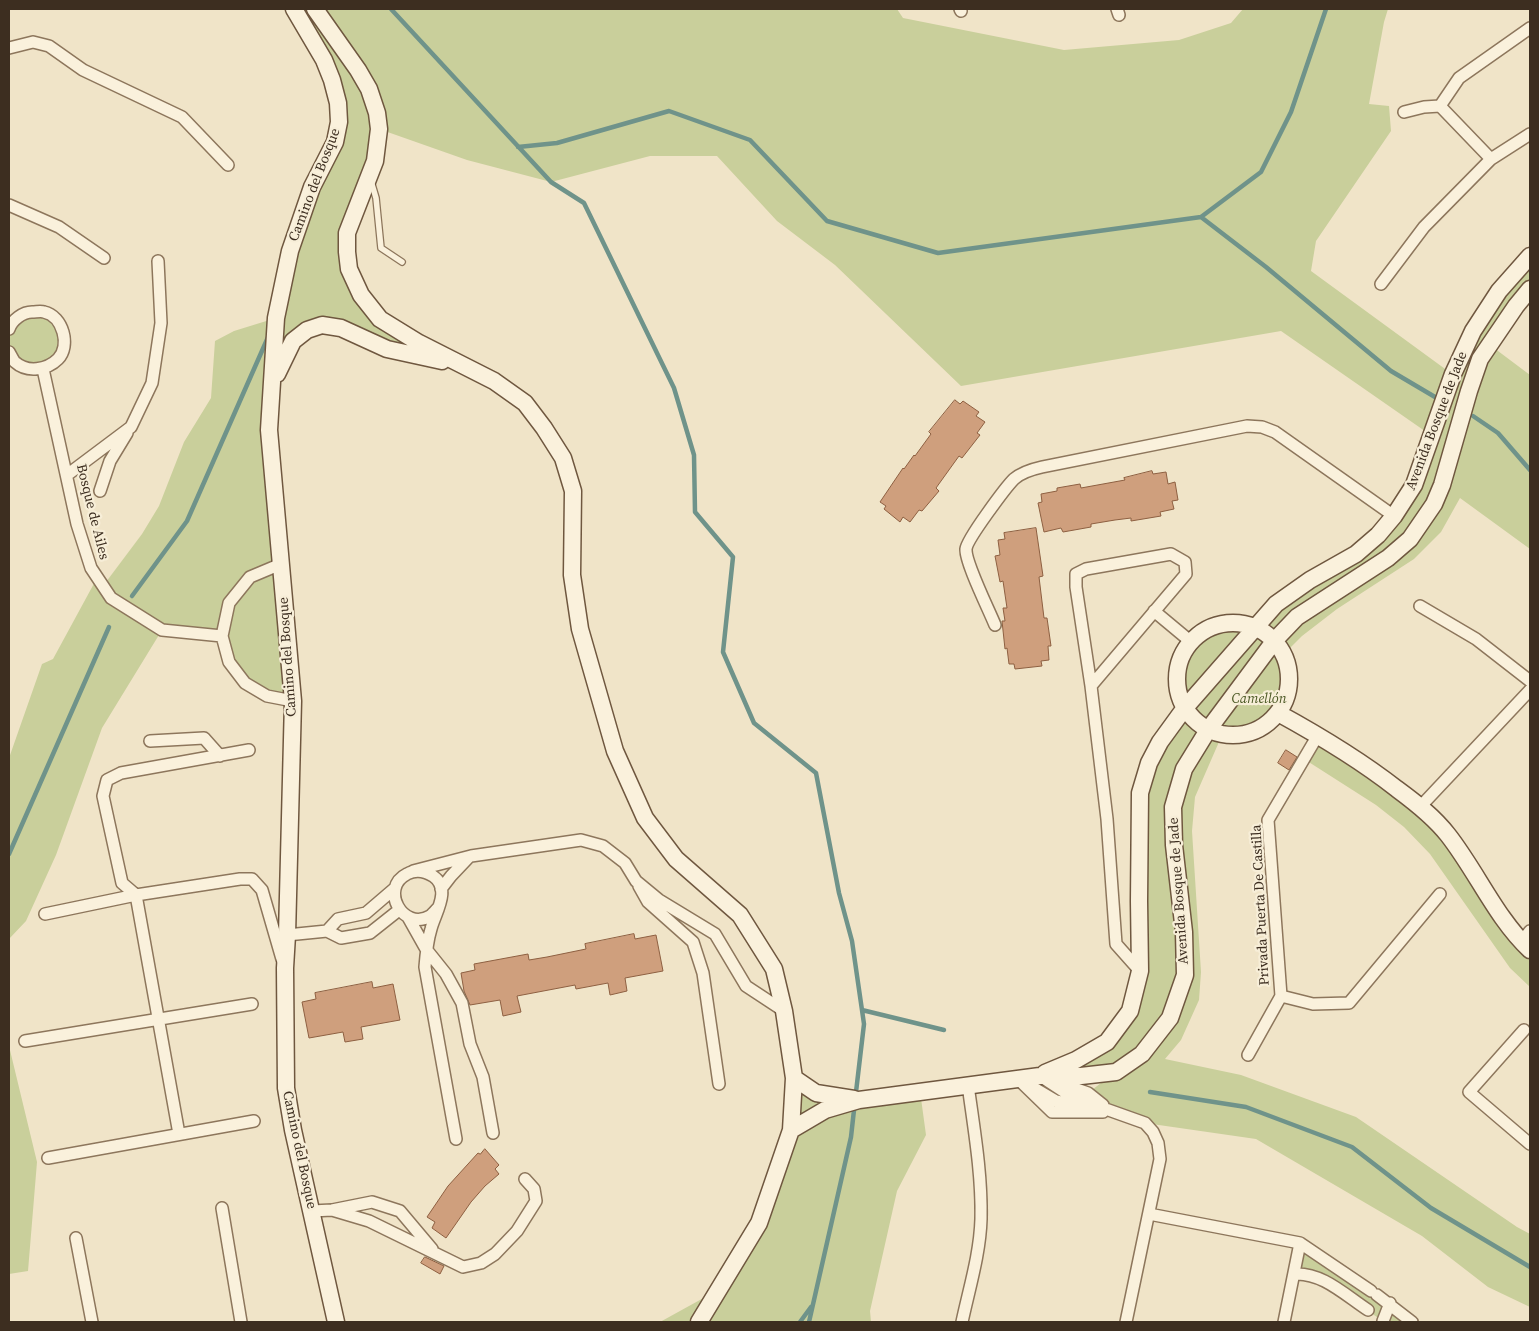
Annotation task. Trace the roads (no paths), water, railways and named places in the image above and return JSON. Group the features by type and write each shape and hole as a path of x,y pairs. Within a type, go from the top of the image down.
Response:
{"street":[{"name":"Camino del Bosque","path":"294,9 324,60 332,80 338,103 339,122 335,142 312,188 290,252 276,318 269,430 293,701 288,935 285,968 286,1088 293,1130 336,1322"},
{"path":"315,9 358,70 369,89 377,113 379,129 375,161 347,233 349,269 361,295 380,320 419,343 494,381 525,403 563,458 573,491 572,575 580,629 615,751 645,818 676,859 740,915 774,968 784,1011 794,1078 791,1130 759,1223 699,1322"},
{"path":"1440,106 1459,78 1529,27"},
{"path":"9,48 33,42 49,46 83,70 182,117 228,164"},
{"path":"1404,112 1424,107 1440,106 1491,159"},
{"path":"1382,284 1424,227 1491,159 1530,134"},
{"path":"9,205 59,227 104,258"},
{"name":"Avenida Bosque de Jade","path":"1040,1076 1076,1060 1107,1042 1130,1011 1140,971 1140,793 1149,763 1160,742 1184,709 1276,604 1310,580 1356,554 1378,536 1394,516 1410,491 1429,445 1453,374 1473,331 1499,291 1530,256"},
{"path":"100,491 110,461 131,427 152,383 161,323 158,261"},
{"name":"Avenida Bosque de Jade","path":"791,1130 825,1110 858,1100 1040,1076 1081,1076 1116,1072 1142,1054 1170,1018 1185,975 1184,932 1174,845 1173,807 1184,769 1208,730 1275,640 1297,617 1380,563 1410,539 1434,504 1442,486 1480,359 1516,306 1530,289"},
{"path":"10,324 27,312 45,312 60,323 65,341 59,359 43,369 28,369 11,360"},
{"path":"273,381 293,341 308,330 322,325 341,328 388,349 459,364"},
{"name":"Bosque de Ailes","path":"43,369 77,524 91,568 111,598 162,630 222,636"},
{"path":"995,625 968,561 966,549 970,537 1014,479 1042,466 1247,426 1262,427 1275,432 1394,516"},
{"path":"67,475 131,427"},
{"path":"1410,491 1434,504"},
{"path":"1091,686 1186,574 1185,562 1171,554 1086,569 1076,574 1076,587 1091,686 1107,819 1116,944 1140,971"},
{"path":"280,564 250,577 244,584 229,603 222,636 229,662 245,683 267,696 293,701"},
{"path":"1420,606 1476,639 1530,681"},
{"path":"1154,611 1190,641"},
{"path":"1227,622 1256,626 1275,640 1288,663 1289,689 1278,713 1258,730 1233,736 1222,735 1208,730 1184,709 1175,681 1181,653 1200,632 1227,622"},
{"path":"1420,806 1530,690"},
{"path":"1278,713 1369,767 1420,806 1448,835 1512,931 1527,941"},
{"name":"Privada Puerta De Castilla","path":"1248,1055 1281,996 1268,820 1318,735"},
{"path":"150,741 204,738 220,756"},
{"path":"179,1134 136,896 122,883 103,796 107,780 121,773 249,750"},
{"path":"327,931 338,919 366,913 394,889 398,881 413,871 470,856 581,840 603,846 625,863 648,902 693,942 702,973 719,1084"},
{"path":"441,889 470,856"},
{"path":"413,871 425,872 436,878 441,889 442,899 426,949 426,967 456,1139"},
{"path":"45,914 136,896 240,879 252,879 262,890 285,968"},
{"path":"636,881 660,900 715,934 746,986 784,1011"},
{"path":"394,889 394,900 399,910 408,917 426,949 446,974 462,1003 470,1044 483,1077 493,1133"},
{"name":"Privada Puerta De Castilla","path":"1281,996 1313,1004 1349,1003 1440,894"},
{"path":"408,917 419,919 430,916 438,908"},
{"path":"288,935 327,931 341,938 370,933 399,910"},
{"path":"24,1041 252,1004"},
{"path":"1524,1030 1469,1092 1530,1144"},
{"path":"1040,1076 1072,1097 1145,1123 1153,1132 1158,1143 1160,1159 1126,1322"},
{"name":"Avenida Bosque de Jade","path":"794,1078 816,1093 858,1100"},
{"path":"1018,1079 1052,1112 1112,1112"},
{"path":"962,1322 976,1257 981,1221 981,1184 968,1085"},
{"path":"48,1158 254,1121"},
{"path":"332,1210 369,1221 463,1267 481,1263 495,1254 517,1231 536,1202 534,1189 525,1179"},
{"path":"312,1211 332,1210 372,1202 400,1210 435,1253"},
{"path":"222,1208 241,1322"},
{"path":"1149,1214 1300,1243 1390,1303 1412,1322"},
{"path":"76,1238 92,1322"},
{"path":"1284,1322 1300,1243"},
{"path":"1294,1274 1313,1275 1324,1280 1383,1322 1390,1303"}],"lane":[{"path":"370,177 376,198 380,248 402,262"}],"waterway":[{"path":"391,9 551,182 584,203 674,388 694,455 695,512 733,557 723,652 754,723 816,773 839,893 852,941 864,1024 856,1092"},
{"path":"518,147 557,143 669,111 750,140 827,221 938,253 1201,217 1261,172 1291,112 1326,9"},
{"path":"1201,217 1266,267 1391,371 1435,397"},
{"path":"132,596 187,521 269,335"},
{"path":"1473,416 1498,433 1530,470"},
{"path":"9,854 109,627"},
{"path":"862,1010 944,1030"},
{"path":"1150,1092 1246,1107 1352,1147 1431,1208 1530,1267"},
{"path":"809,1322 851,1137 854,1110"},
{"path":"800,1322 811,1307"}],"park label":[{"name":"Camellón","path":"1259,699"}]}
